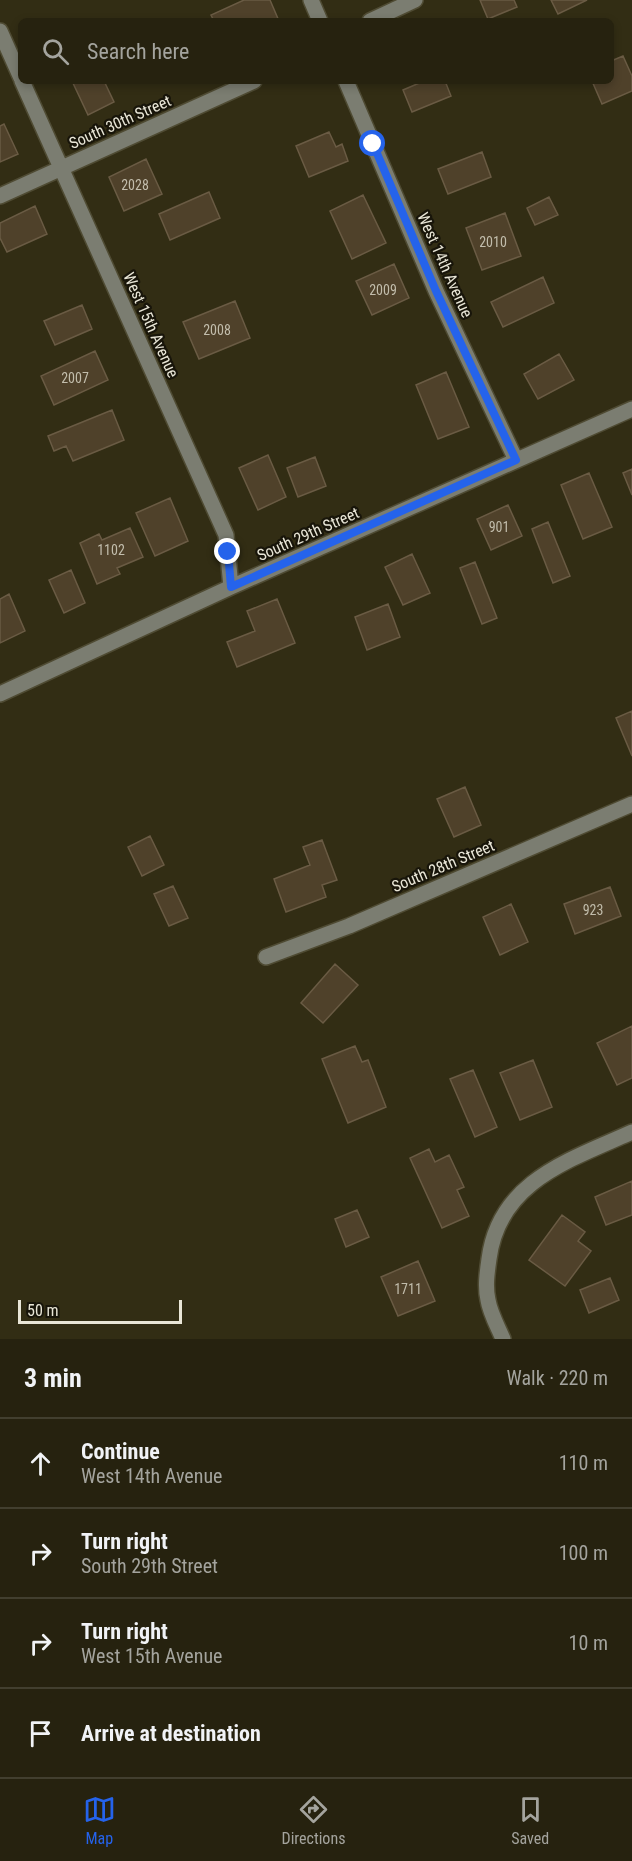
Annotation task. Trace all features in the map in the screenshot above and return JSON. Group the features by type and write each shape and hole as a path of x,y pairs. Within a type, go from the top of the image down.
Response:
{"street":[{"path":"310,0 319,18"},
{"path":"376,18 415,0"},
{"name":"West 15th Avenue","path":"0,31 18,71"},
{"name":"West 15th Avenue","path":"24,84 226,535 231,587"},
{"name":"South 30th Street","path":"0,195 247,84"},
{"name":"West 14th Avenue","path":"347,84 436,291 516,460"},
{"name":"South 29th Street","path":"0,694 231,587 632,409"},
{"name":"South 28th Street","path":"266,957 349,926 632,804"},
{"path":"503,1339 488,1302 486,1279 491,1243 506,1211 531,1182 556,1166 632,1132"}],"building":[{"path":"244,0 270,0 278,18 212,18 211,15"},
{"path":"480,0 514,0 517,7 488,18"},
{"path":"551,0 587,0 558,14"},
{"path":"623,56 632,76 632,91 602,104 593,84 614,84 614,60"},
{"path":"73,84 105,84 114,102 88,115"},
{"path":"417,84 446,84 451,96 412,112 403,90"},
{"path":"4,124 18,154 0,162 0,126"},
{"path":"329,132 336,147 342,144 348,161 309,177 296,146"},
{"path":"482,152 491,177 448,194 438,169"},
{"path":"146,159 162,194 124,211 109,177"},
{"path":"209,192 220,218 170,240 159,214"},
{"path":"363,195 386,243 352,259 330,211"},
{"path":"549,197 558,215 535,225 527,208"},
{"path":"35,206 47,234 7,252 0,238 0,223"},
{"path":"505,213 521,256 482,270 466,228"},
{"path":"394,264 409,298 372,315 356,281"},
{"path":"543,277 554,303 503,327 491,302"},
{"path":"235,301 250,338 199,359 183,322"},
{"path":"82,305 92,329 55,345 44,321"},
{"path":"95,351 108,380 54,405 41,376"},
{"path":"559,354 574,380 538,399 524,374"},
{"path":"446,372 469,427 438,439 416,385"},
{"path":"112,410 124,440 73,461 66,446 54,451 48,436"},
{"path":"268,455 286,497 258,510 239,468"},
{"path":"315,457 326,486 298,497 287,468"},
{"path":"632,469 632,495 623,473"},
{"path":"589,473 612,527 583,539 561,485"},
{"path":"170,498 188,541 155,556 136,513"},
{"path":"508,505 522,536 491,550 477,519"},
{"path":"548,522 570,576 553,583 532,529"},
{"path":"130,528 143,557 117,568 120,574 97,584 80,543 99,534 102,540"},
{"path":"412,554 430,593 403,605 385,567"},
{"path":"475,562 497,618 482,624 460,568"},
{"path":"71,570 85,603 64,613 49,580"},
{"path":"9,594 25,631 0,643 0,599"},
{"path":"277,599 295,643 237,667 227,642 255,631 247,611"},
{"path":"388,604 400,637 367,650 355,617"},
{"path":"632,711 632,756 616,718"},
{"path":"465,787 481,825 454,837 437,799"},
{"path":"150,836 164,865 142,876 128,847"},
{"path":"322,840 337,880 322,885 326,897 286,912 274,879 310,865 303,847"},
{"path":"173,886 188,918 169,926 154,894"},
{"path":"610,887 621,916 575,934 564,904"},
{"path":"511,904 528,942 500,955 483,917"},
{"path":"335,964 358,985 323,1023 301,1003"},
{"path":"632,1026 632,1078 617,1085 597,1043"},
{"path":"355,1046 362,1062 368,1060 386,1107 348,1123 322,1059"},
{"path":"533,1060 552,1107 520,1120 500,1073"},
{"path":"473,1070 497,1127 475,1137 450,1079"},
{"path":"429,1149 435,1162 449,1155 464,1187 457,1190 469,1216 442,1228 410,1158"},
{"path":"632,1181 632,1215 606,1225 595,1197"},
{"path":"357,1210 369,1237 346,1247 335,1219"},
{"path":"562,1215 585,1232 578,1241 591,1251 565,1286 529,1260"},
{"path":"418,1261 435,1301 398,1316 381,1277"},
{"path":"610,1278 619,1300 589,1313 580,1290"}],"route":[{"path":"228,552 231,587 516,460 436,291 373,144"}]}
